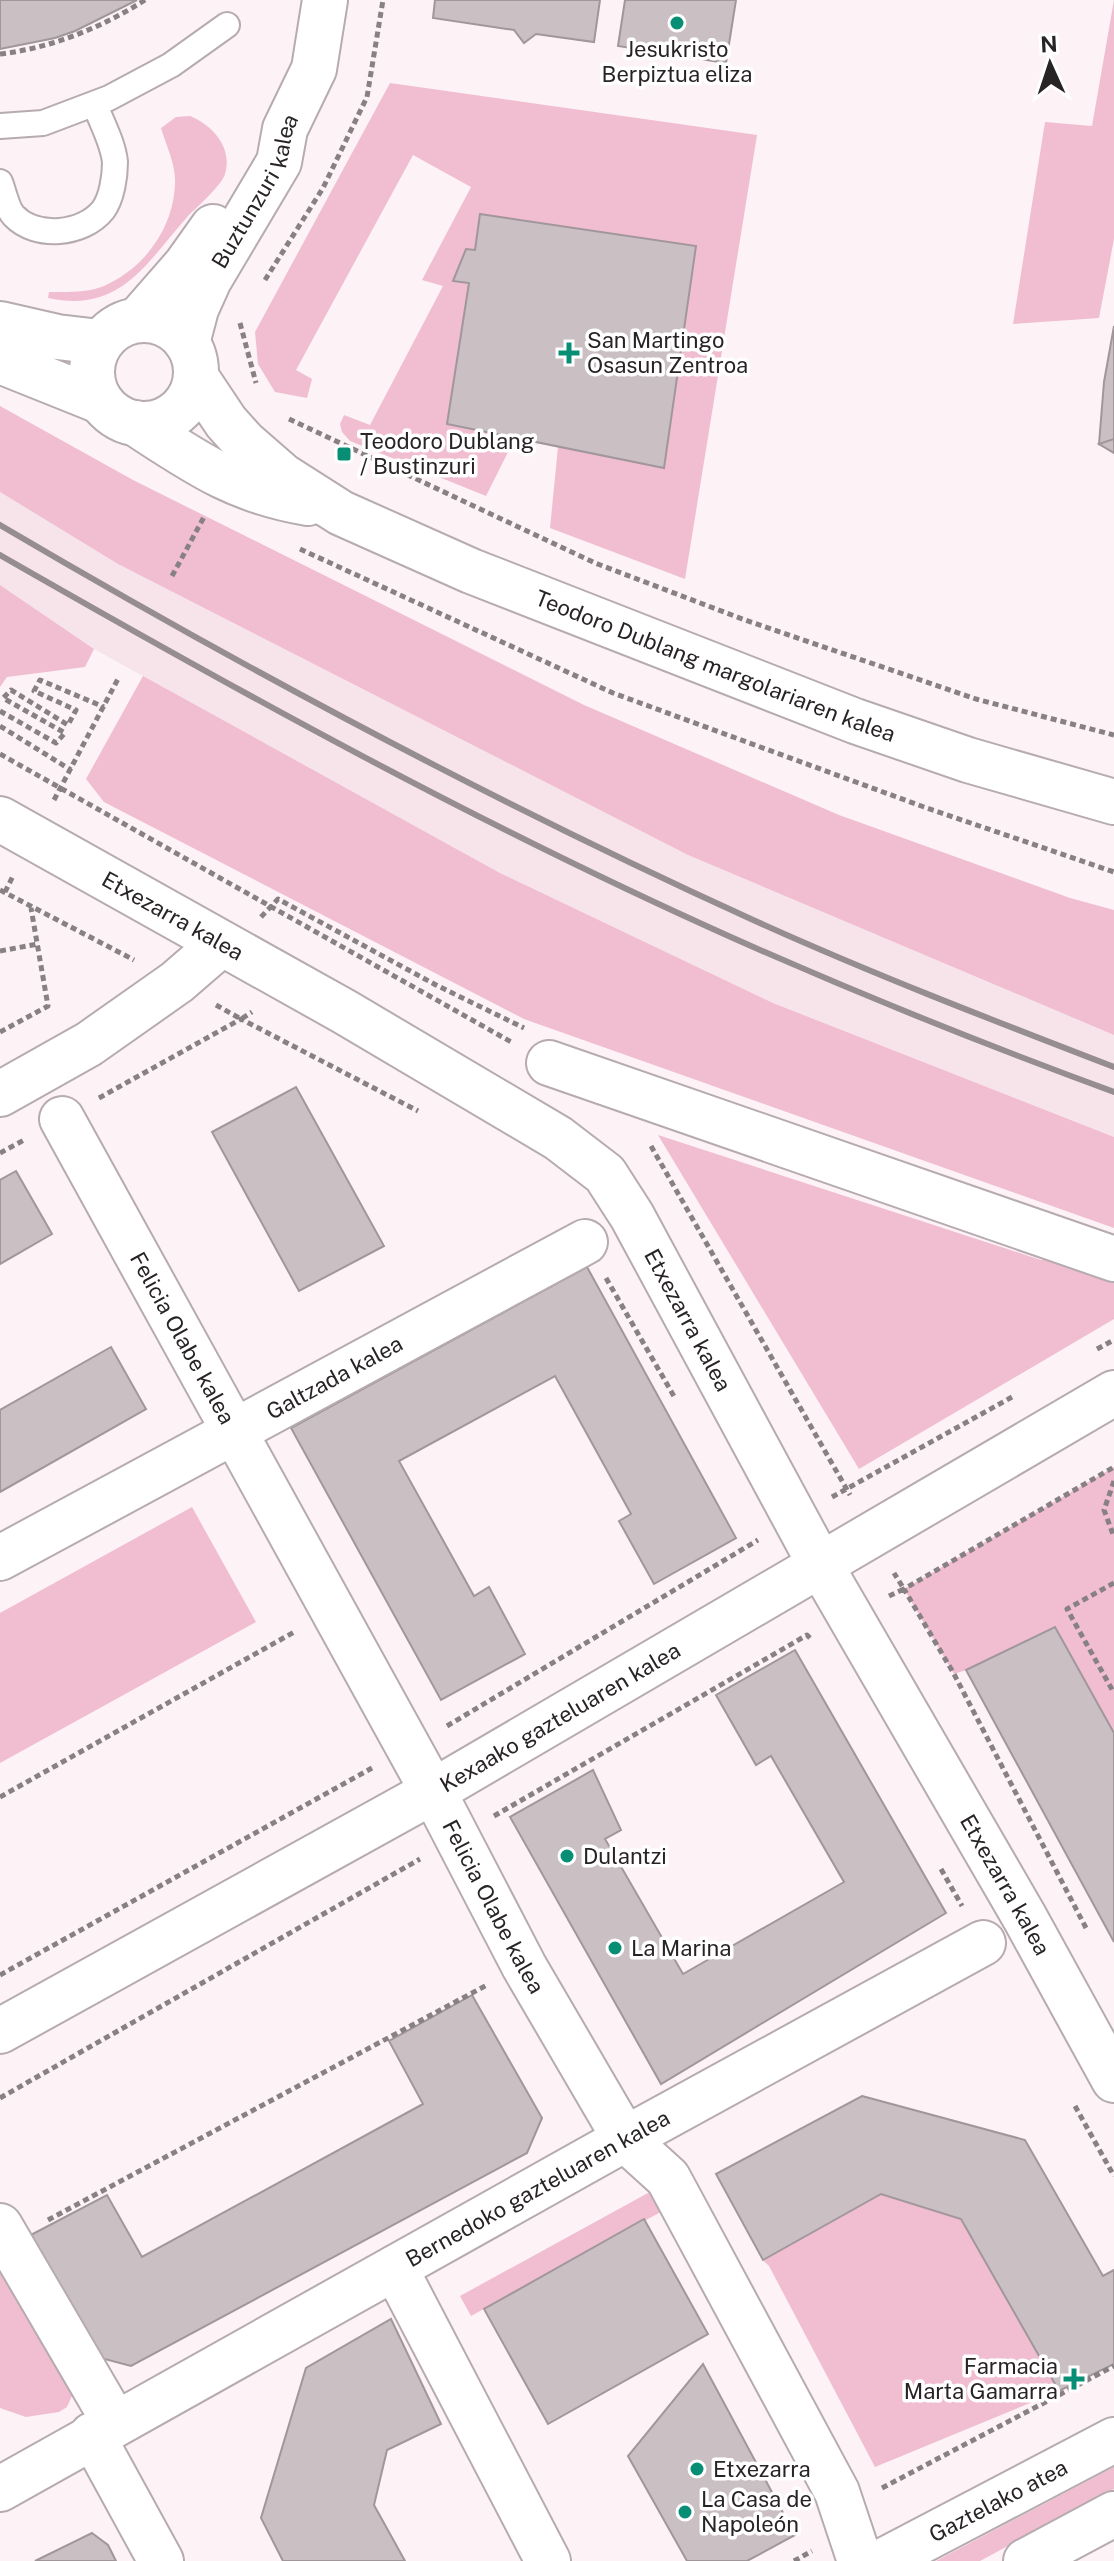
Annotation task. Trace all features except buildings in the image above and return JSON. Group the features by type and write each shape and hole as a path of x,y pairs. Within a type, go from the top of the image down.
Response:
{"street":[{"path":"285,129 314,69 325,0"},
{"name":"Buztunzuri kalea","path":"138,320 203,243 255,159 285,129"},
{"name":"Buztunzuri kalea","path":"192,360 196,309 209,280 279,162 285,129"},
{"path":"138,320 152,320 166,325 192,360 192,391 175,413 163,420 117,412 93,387 92,372 100,342 123,324 138,320"},
{"path":"0,324 57,337 100,342"},
{"name":"Teodoro Dublang margolariaren kalea","path":"192,360 226,422 244,442 283,476 327,506 471,571 855,721 968,760 1114,802"},
{"name":"Teodoro Dublang margolariaren kalea","path":"0,361 117,412 224,479 272,497 327,506"},
{"name":"Etxezarra kalea","path":"0,819 345,1012 558,1138 605,1174 632,1216 821,1566 1025,1918 1114,2080"},
{"path":"0,1094 89,1044 177,982 221,944"},
{"path":"549,1063 1114,1259"},
{"name":"Felicia Olabe kalea","path":"62,1119 408,1748 524,1966 625,2139 668,2178 837,2492 860,2561"},
{"name":"Galtzada kalea","path":"0,1558 585,1242"},
{"name":"Kexaako gazteluaren kalea","path":"0,2031 432,1792 1114,1393"},
{"name":"Bernedoko gazteluaren kalea","path":"0,2489 625,2139 983,1943"},
{"path":"4,2234 104,2429 161,2561"},
{"path":"395,2268 548,2561"},
{"name":"Gaztelako atea","path":"883,2561 1114,2440"},
{"path":"1026,2561 1114,2514"}],"lane":[{"path":"0,126 43,123 95,104 171,65 227,25"},
{"path":"0,182 12,215 34,230 64,231 103,210 111,191 115,162 95,104"}],"path":[{"path":"0,54 48,45 116,19 145,0"},
{"path":"260,288 323,188 367,97 383,0"},
{"path":"246,310 239,321 258,392"},
{"path":"277,413 595,563 745,620 976,699 1114,735"},
{"path":"172,576 210,507"},
{"path":"296,547 613,693 924,807 1114,872"},
{"path":"0,726 71,770 119,677"},
{"path":"0,711 56,743 65,733 3,698 11,690 68,725 76,710 34,691 40,680 104,707"},
{"path":"0,1032 48,1006 31,908"},
{"path":"0,951 38,944"},
{"path":"62,1119 241,1019 421,1113"},
{"path":"1087,1355 1114,1340"},
{"path":"0,1975 408,1748 795,1518 1020,1392"},
{"path":"1092,1940 954,1674 904,1589 1114,1467"},
{"path":"1114,1481 1104,1510 1114,1537"},
{"path":"1114,1583 1067,1609 1114,1693"},
{"path":"0,1797 332,1611"},
{"path":"0,2098 807,1635 815,1648"},
{"path":"937,1863 983,1943"},
{"path":"4,2234 524,1966"},
{"path":"842,2509 1114,2366"}],"shaded area":[{"path":"1114,0 1114,239 1099,318 1013,324 1045,122 1092,126"},
{"path":"390,83 757,135 685,579 550,528 558,447 664,468 695,246 480,214 475,250 466,249 453,280 469,283 447,423 515,438 486,496 350,441 340,424 344,415 370,425 443,286 422,280 471,187 413,155 296,370 312,379 307,398 275,392 258,364 255,332"},
{"path":"190,116 213,131 223,146 227,164 219,184 145,266 114,291 73,301 48,298 49,292 84,291 104,286 144,257 163,230 173,199 175,176 161,128 176,117"},
{"path":"0,406 133,480 584,705 839,815 1070,898 1114,910 1114,1035 688,855 118,564 0,492"},
{"path":"0,492 118,564 688,855 1114,1035 1114,1137 773,1003 500,873 94,649 0,585"},
{"path":"0,585 94,649 85,667 7,677 0,687"},
{"path":"143,676 500,873 773,1003 1114,1137 1114,1228 524,1019 104,802 86,779"},
{"path":"658,1135 1041,1260 1074,1256 1114,1271 1114,1319 859,1469"},
{"path":"1114,1467 1114,1733 1055,1627 954,1674 904,1589"},
{"path":"192,1507 256,1622 0,1763 0,1613"},
{"path":"657,2188 668,2208 471,2316 460,2296"},
{"path":"881,2194 961,2219 1059,2391 875,2467 769,2266 763,2260"},
{"path":"0,2249 75,2389 67,2407 59,2412 26,2417 0,2408"},
{"path":"1114,2467 1114,2489 980,2561 936,2561"}],"railway":[{"path":"0,525 277,682 559,828 796,939 931,996 1114,1067"},
{"path":"0,555 362,756 639,895 828,979 1114,1092"}],"place":[{"name":"Jesukristo Berpiztua eliza","path":"677,23"},
{"name":"San Martingo Osasun Zentroa","path":"569,353"},
{"name":"Teodoro Dublang / Bustinzuri","path":"344,454"},
{"name":"Dulantzi","path":"567,1856"},
{"name":"La Marina","path":"615,1948"},
{"name":"Farmacia Marta Gamarra","path":"1074,2379"},
{"name":"Etxezarra","path":"697,2469"},
{"name":"La Casa de Napoleón","path":"685,2512"}]}
